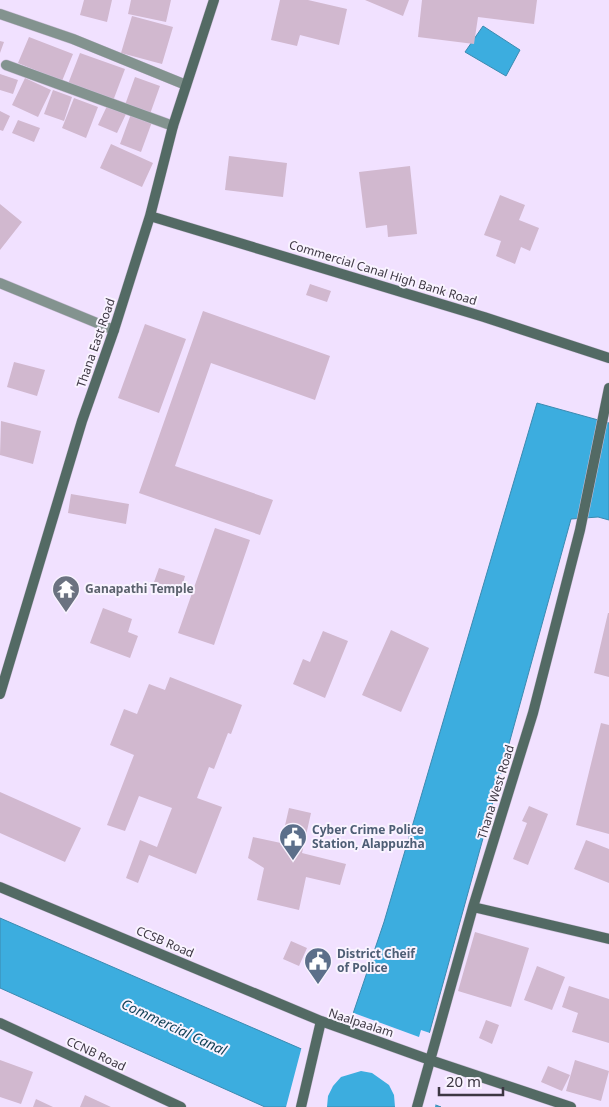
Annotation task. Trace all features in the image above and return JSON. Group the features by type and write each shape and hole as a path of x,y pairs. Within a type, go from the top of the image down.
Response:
{"main road":[{"name":"Thana East Road","path":"0,694 82,421 114,330 150,216 173,126 214,0"},
{"name":"Commercial Canal High Bank Road","path":"150,216 484,317 609,358"},
{"name":"Thana West Road","path":"427,1059 530,722 580,530 609,388"},
{"name":"CCSB Road","path":"0,887 321,1020"},
{"path":"473,907 609,939"},
{"name":"Naalpaalam","path":"301,1107 321,1020 427,1059"},
{"name":"CCNB Road","path":"0,1023 181,1107"},
{"path":"419,1103 427,1059 571,1107"}],"street":[{"path":"0,14 73,39 186,85"},
{"path":"6,65 173,126"},
{"path":"0,283 114,330"}],"water":[{"path":"483,26 520,50 506,76 465,52"},
{"name":"Commercial Canal","path":"537,403 609,423 609,520 598,517 571,519 412,1096 441,1107 265,1107 0,988 0,918 336,1064 384,922"}],"pier":[{"path":"351,1012 419,1037 421,1030 433,1034 415,1094 436,1102 435,1107 395,1107 394,1095 389,1085 372,1073 361,1071 341,1077 333,1086 328,1096 327,1107 286,1107 302,1046 334,1061"}],"building":[{"path":"84,0 112,0 107,22 80,15"},
{"path":"131,0 171,0 166,22 128,14"},
{"path":"280,0 308,0 347,9 339,45 300,35 297,46 271,40"},
{"path":"365,0 409,0 403,16"},
{"path":"422,0 537,0 534,24 478,17 474,44 418,37"},
{"path":"132,16 173,27 162,64 121,53"},
{"path":"29,37 73,54 62,81 18,63"},
{"path":"0,41 4,42 0,53"},
{"path":"80,53 125,69 113,101 68,84"},
{"path":"0,74 18,80 13,94 0,90"},
{"path":"135,77 160,86 150,114 125,105"},
{"path":"25,78 51,90 38,117 12,105"},
{"path":"53,90 72,97 64,121 44,114"},
{"path":"74,98 98,107 86,138 62,128"},
{"path":"107,106 126,114 117,133 98,125"},
{"path":"0,111 10,116 3,131 0,130"},
{"path":"131,114 152,122 141,152 120,144"},
{"path":"18,120 40,128 34,142 12,133"},
{"path":"111,144 153,163 142,187 100,168"},
{"path":"229,156 287,163 283,197 225,190"},
{"path":"410,166 417,234 388,237 387,225 366,228 359,172"},
{"path":"500,195 525,205 519,220 539,228 530,251 521,247 515,264 496,256 501,241 484,235"},
{"path":"0,204 22,222 0,250"},
{"path":"310,284 331,291 327,302 306,295"},
{"path":"203,311 330,356 315,400 211,363 175,466 273,500 260,535 139,493"},
{"path":"145,324 186,339 159,413 118,398"},
{"path":"14,362 45,370 37,396 7,387"},
{"path":"1,421 41,431 33,464 0,455"},
{"path":"71,494 129,504 126,524 68,513"},
{"path":"215,528 250,540 214,645 178,633"},
{"path":"159,568 185,576 181,590 154,582"},
{"path":"103,608 132,619 128,632 138,636 130,658 90,643"},
{"path":"609,613 609,677 594,673"},
{"path":"391,630 429,648 401,712 362,695"},
{"path":"323,631 348,641 325,698 293,684 303,659 310,662"},
{"path":"170,677 242,705 231,734 228,733 214,769 209,767 197,798 222,807 196,874 149,855 138,883 126,878 140,840 157,847 172,808 139,796 125,831 107,825 134,755 110,745 124,709 137,714 149,684 165,690"},
{"path":"601,723 609,725 609,834 576,825"},
{"path":"0,792 81,828 65,862 0,833"},
{"path":"529,806 548,814 528,865 513,859 527,823 522,821"},
{"name":"Cyber Crime Police Station, Alappuzha","path":"289,808 311,813 302,853 346,864 340,885 306,877 299,910 257,900 264,868 248,858 253,837 281,843"},
{"path":"586,840 609,849 609,883 574,869"},
{"path":"475,932 529,948 511,1007 458,991"},
{"path":"291,941 307,948 299,966 283,959"},
{"path":"537,966 565,977 552,1010 524,1000"},
{"path":"569,986 609,999 609,1043 572,1032 578,1013 562,1007"},
{"path":"486,1020 499,1025 492,1044 479,1038"},
{"path":"0,1060 33,1072 21,1104 0,1097"},
{"path":"575,1060 609,1071 601,1101 566,1091"},
{"path":"548,1066 570,1075 562,1091 541,1082"},
{"path":"85,1095 111,1107 80,1107"},
{"path":"36,1099 53,1107 33,1107"}],"place":[{"name":"Ganapathi Temple","path":"66,613"},
{"name":"Cyber Crime Police Station, Alappuzha","path":"293,861"},
{"name":"District Cheif of Police","path":"318,985"}]}
